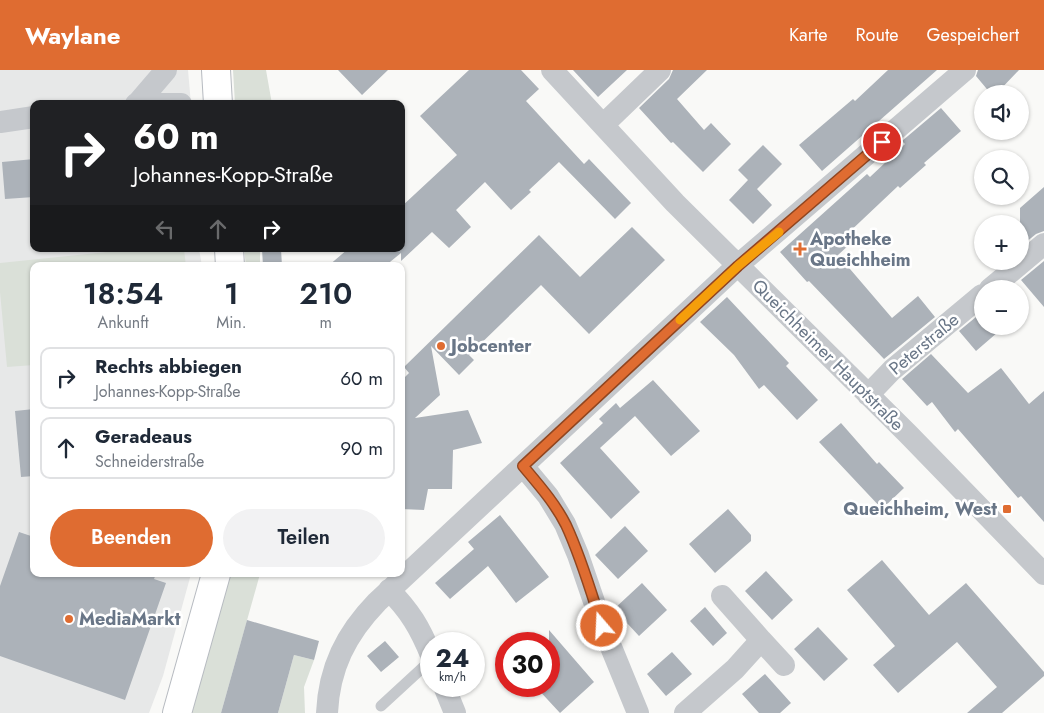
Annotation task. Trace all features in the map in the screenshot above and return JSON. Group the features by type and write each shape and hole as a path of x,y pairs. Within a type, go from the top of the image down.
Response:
{"main road":[{"path":"216,70 218,100"},
{"path":"177,713 215,577"}],"street":[{"path":"140,100 166,70"},
{"name":"Queichheimer Hauptstraße","path":"552,70 604,124 675,203 1044,574"},
{"path":"604,124 660,70"},
{"path":"405,575 738,266 965,70"},
{"path":"0,122 30,118"},
{"path":"1001,280 1044,244"},
{"name":"Peterstraße","path":"868,395 892,370 974,302"},
{"path":"523,466 548,496 565,524 578,555 602,626 638,713"},
{"path":"328,713 329,687 338,658 355,627 367,612 403,577"},
{"path":"389,590 410,613 421,632"},
{"path":"722,596 784,665"},
{"path":"685,713 735,669 761,640"},
{"path":"448,697 455,713"}],"lane":[{"path":"381,706 420,670"}],"shaded area":[{"path":"0,70 188,70 191,100 30,100 30,252 200,252 201,262 30,262 30,577 190,577 163,676 149,713 0,713"},
{"path":"233,70 266,70 271,100 235,100"},
{"path":"107,252 184,252 186,262 30,262 30,365 7,367 0,292 0,263"},
{"path":"244,252 260,252 260,262 246,262"},
{"path":"228,577 259,577 221,713 192,713"},
{"path":"294,655 314,660 304,687 305,713 278,713"}],"building":[{"path":"338,70 388,70 362,95"},
{"path":"469,70 521,70 539,89 526,101 584,164 589,159 631,203 615,219 559,162 511,210 485,182 456,210 471,227 449,248 432,232 401,261 401,253 390,262 333,262 344,252 405,252 405,203 457,155 420,116"},
{"path":"573,70 627,70 598,97"},
{"path":"673,70 707,70 677,99 704,130 711,123 731,144 703,172 673,142 671,143 639,108 669,79"},
{"path":"888,70 937,70 822,171 799,145 853,99 855,101"},
{"path":"978,70 1019,70 1005,85 984,85 976,76"},
{"path":"941,108 961,131 924,163 926,165 900,188 898,186 844,237 850,244 838,255 892,318 918,296 935,317 884,359 809,281 807,282 780,252 867,174 870,177 905,144 902,141"},
{"path":"763,145 782,164 757,189 772,205 753,224 729,200 748,180 738,170"},
{"path":"30,159 30,197 5,199 2,162"},
{"path":"1044,187 1044,231 1029,240 1029,215 1020,215 1020,208 1023,205 1029,205 1029,200"},
{"path":"632,227 665,260 589,334 541,285 469,355 474,360 459,375 431,346 440,395 415,418 468,410 482,443 453,450 452,489 428,489 424,510 405,509 405,377 409,373 405,366 539,235 580,277"},
{"path":"262,252 281,252 282,262 263,262"},
{"path":"1044,261 1044,307 1029,289 1029,280 1021,280"},
{"path":"727,297 789,363 786,366 818,400 797,420 764,385 759,389 734,355 700,322"},
{"path":"974,319 974,335 995,335 976,351 959,331"},
{"path":"931,354 968,393 1001,368 1029,404 1044,391 1044,522 1021,496 1018,498 958,429 955,432 932,402 927,406 902,379"},
{"path":"653,380 700,431 671,456 635,416 600,448 640,492 611,519 560,463 603,423 599,419 616,403 620,408"},
{"path":"30,409 30,476 21,477 15,411"},
{"path":"841,423 877,464 879,462 904,488 882,509 819,442"},
{"path":"728,509 751,535 751,541 715,573 689,544"},
{"path":"500,515 549,577 516,603 488,566 450,599 435,583 474,549 468,542"},
{"path":"625,526 648,551 618,579 595,555"},
{"path":"19,532 30,536 30,577 155,577 154,579 166,583 125,700 0,656 0,586"},
{"path":"882,560 929,615 966,583 1044,672 1044,676 1002,713 967,713 997,687 957,642 898,693 873,665 895,646 847,590"},
{"path":"766,571 793,600 772,620 745,591"},
{"path":"642,583 667,610 639,636 614,609"},
{"path":"705,607 727,633 713,646 690,621"},
{"path":"247,620 319,641 314,660 294,655 278,713 221,713"},
{"path":"818,627 848,659 824,681 794,649"},
{"path":"385,641 399,657 381,672 367,656"},
{"path":"560,643 594,682 560,713 545,697 560,697"},
{"path":"672,652 692,674 666,696 647,674"},
{"path":"765,674 791,703 780,713 759,713 742,694"}],"slow traffic":[{"path":"680,320 738,266 779,232"}],"place":[{"name":"Apotheke Queichheim","path":"800,249"},
{"name":"Jobcenter","path":"441,346"},
{"name":"Queichheim, West","path":"1007,509"},
{"name":"MediaMarkt","path":"69,619"}],"route":[{"path":"602,626 578,555 565,524 548,496 523,466 738,266 882,142"}]}
